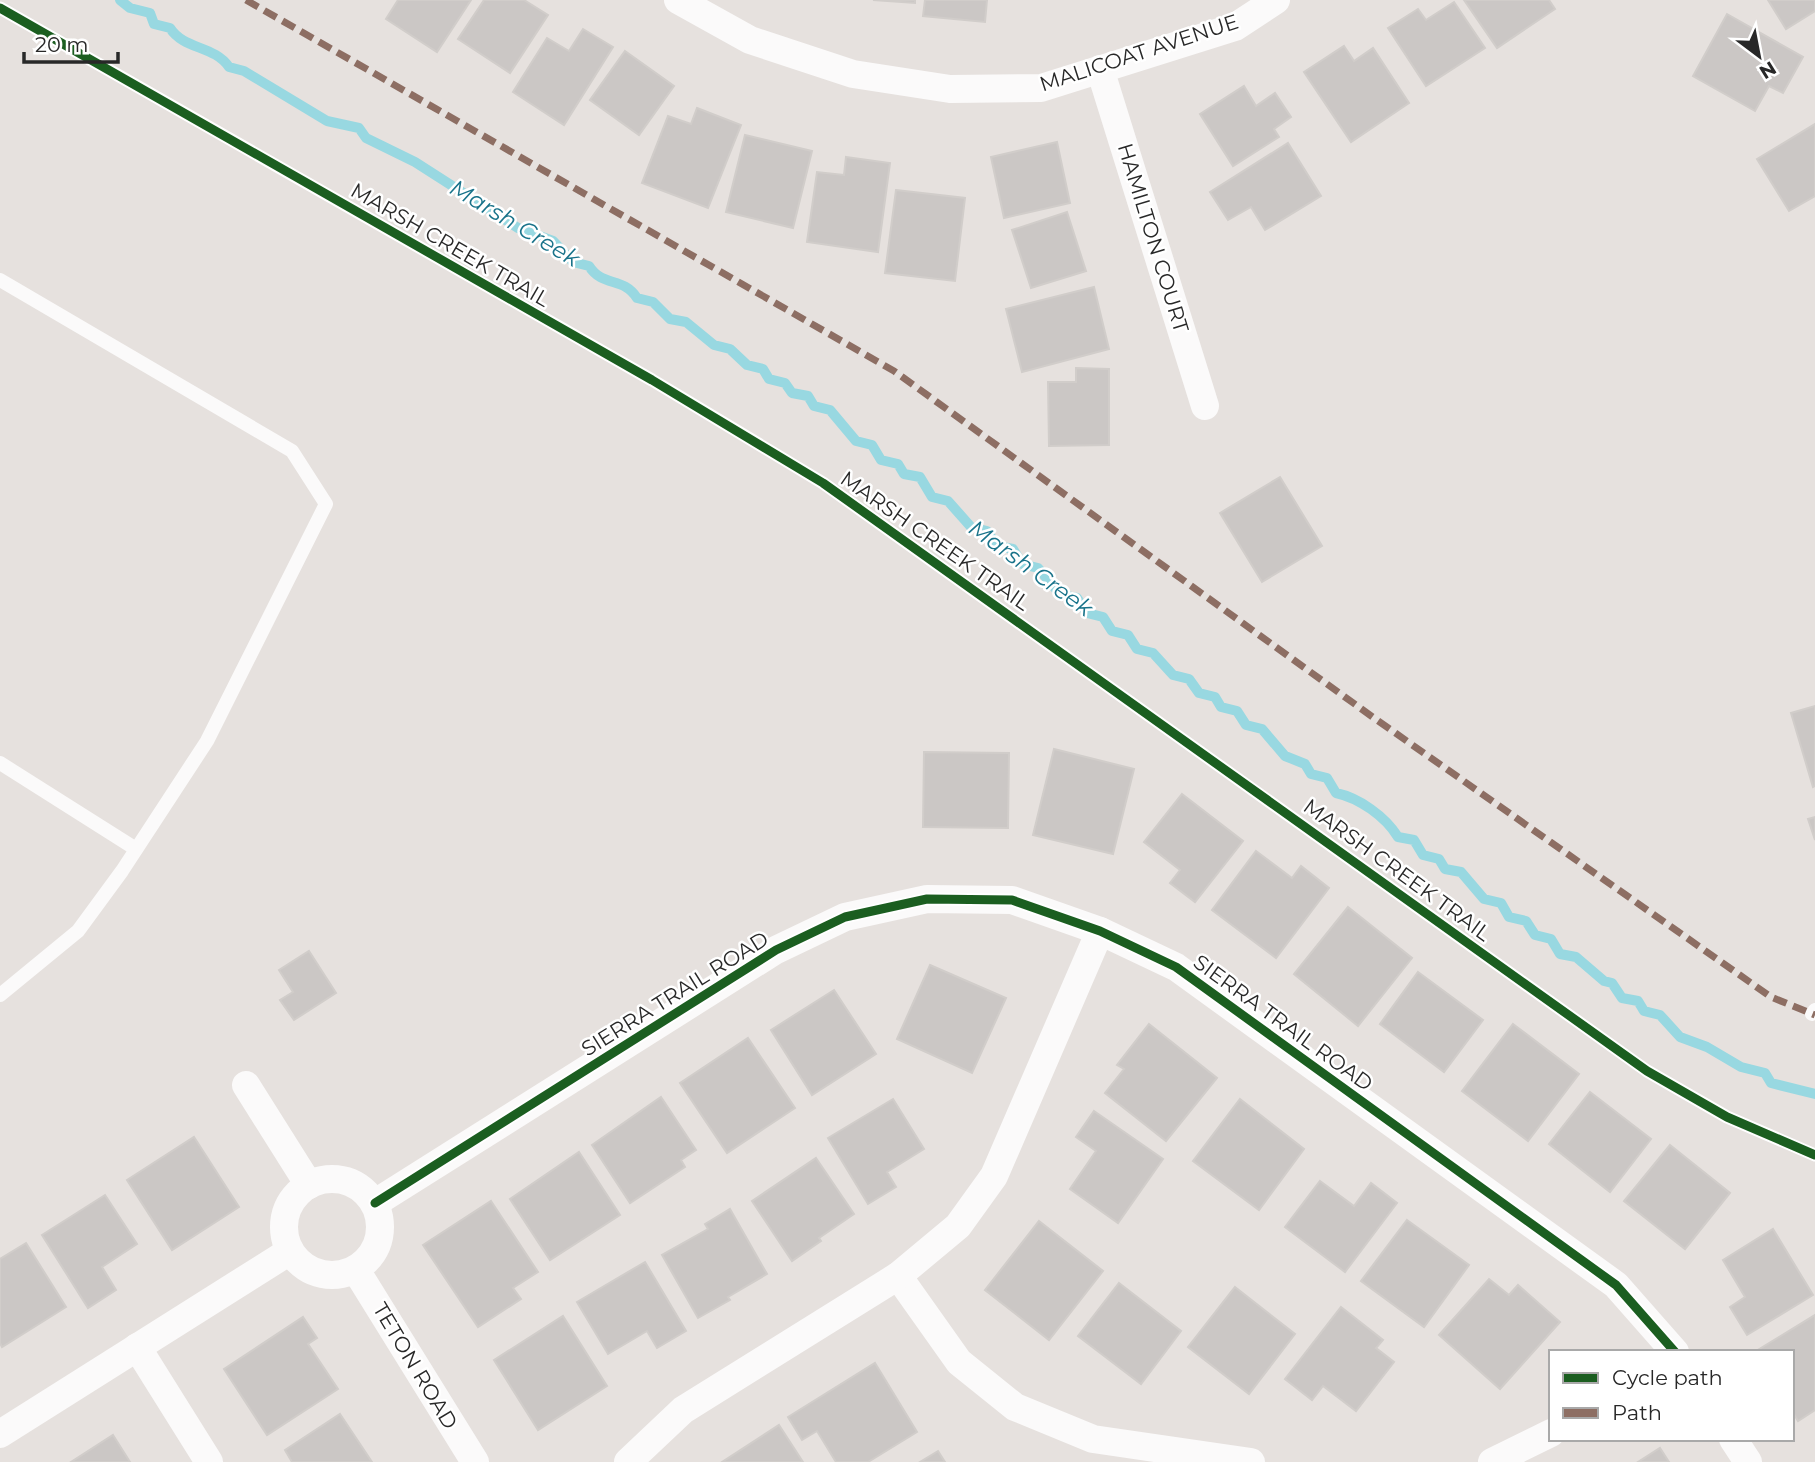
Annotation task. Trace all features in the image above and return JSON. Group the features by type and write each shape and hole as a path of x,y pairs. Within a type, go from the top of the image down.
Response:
{"street":[{"name":"MALICOAT AVENUE","path":"678,0 750,40 853,74 950,89 1041,88 1235,27 1276,0"},
{"name":"HAMILTON COURT","path":"1100,69 1205,406"},
{"name":"SIERRA TRAIL ROAD","path":"375,1203 776,950 845,917 927,899 1012,900 1100,931 1176,967 1616,1285 1665,1348"},
{"path":"628,1462 683,1410 898,1276 958,1226 994,1176 1100,931"},
{"path":"246,1085 309,1185"},
{"path":"327,1178 346,1180 363,1189 375,1203 381,1221 379,1240 370,1257 356,1270 338,1276 319,1274 302,1265 290,1251 284,1233 285,1214 294,1197 309,1185 327,1178"},
{"path":"0,1434 290,1251"},
{"name":"TETON ROAD","path":"356,1270 475,1462"},
{"path":"898,1276 959,1362 1015,1407 1093,1439 1251,1462"},
{"path":"137,1348 209,1462"},
{"path":"1492,1462 1549,1434"},
{"path":"1735,1441 1748,1462"}],"lane":[{"path":"0,280 292,451 326,504 207,741 136,849 78,931 0,995"},
{"path":"0,763 136,849"}],"building":[{"path":"398,0 471,0 437,52 386,19"},
{"path":"484,0 524,0 548,15 510,73 458,39"},
{"path":"873,0 915,0 915,3"},
{"path":"925,0 987,0 985,22 923,16"},
{"path":"1464,0 1549,0 1555,9 1497,48"},
{"path":"1768,0 1815,0 1815,11 1786,29"},
{"path":"1454,2 1485,48 1426,86 1388,28 1418,9 1426,20"},
{"path":"1727,14 1803,57 1783,93 1769,86 1755,111 1693,76"},
{"path":"583,29 613,47 564,125 513,92 547,38 569,51"},
{"path":"1344,46 1354,61 1373,48 1409,103 1351,142 1304,72"},
{"path":"625,51 674,86 639,135 590,100"},
{"path":"1244,86 1256,106 1275,93 1291,117 1274,129 1279,137 1233,166 1200,114"},
{"path":"697,108 741,125 708,208 642,183 668,116 691,124"},
{"path":"1815,124 1815,196 1789,211 1757,159"},
{"path":"745,135 812,151 793,228 726,212"},
{"path":"1057,142 1070,203 1004,218 991,157"},
{"path":"1288,143 1321,196 1265,230 1251,207 1228,220 1210,192"},
{"path":"846,157 890,163 878,252 807,242 817,172 844,175"},
{"path":"896,190 965,198 955,281 885,273"},
{"path":"1067,212 1086,271 1031,288 1012,230"},
{"path":"1094,287 1109,349 1022,372 1006,309"},
{"path":"1076,368 1109,369 1109,445 1049,446 1048,382 1076,382"},
{"path":"1280,477 1322,546 1262,582 1220,513"},
{"path":"1815,706 1815,786 1813,787 1791,713"},
{"path":"1054,749 1134,769 1113,854 1033,835"},
{"path":"924,752 1009,753 1008,828 923,827"},
{"path":"1182,794 1243,841 1195,902 1170,883 1180,870 1144,842"},
{"path":"1815,817 1815,840 1808,819"},
{"path":"1256,851 1292,878 1301,866 1329,888 1276,958 1212,910"},
{"path":"1348,907 1412,958 1358,1026 1294,974"},
{"path":"309,951 336,993 294,1020 280,1000 293,992 279,970"},
{"path":"930,965 1006,998 972,1073 897,1039"},
{"path":"1418,972 1483,1020 1444,1072 1380,1024"},
{"path":"834,990 876,1054 812,1095 771,1030"},
{"path":"1149,1024 1217,1078 1166,1141 1105,1093 1124,1069 1117,1065"},
{"path":"1513,1024 1579,1074 1528,1141 1462,1091"},
{"path":"748,1038 795,1108 727,1153 680,1083"},
{"path":"1590,1092 1651,1139 1610,1192 1549,1144"},
{"path":"661,1097 696,1150 681,1160 685,1167 630,1203 592,1145"},
{"path":"893,1099 924,1149 887,1172 896,1187 868,1204 828,1138"},
{"path":"1240,1099 1304,1149 1259,1210 1193,1161"},
{"path":"1094,1111 1163,1159 1118,1223 1070,1189 1096,1151 1076,1137"},
{"path":"194,1137 239,1207 172,1250 127,1180"},
{"path":"1670,1145 1730,1193 1685,1249 1624,1201"},
{"path":"579,1152 620,1215 550,1260 510,1199"},
{"path":"816,1158 854,1214 792,1261 752,1201"},
{"path":"1320,1181 1354,1206 1371,1183 1397,1203 1345,1272 1285,1227"},
{"path":"105,1195 137,1244 102,1267 116,1290 88,1308 42,1235"},
{"path":"491,1201 538,1272 513,1288 521,1299 478,1327 423,1245"},
{"path":"730,1209 767,1274 698,1318 662,1255 708,1229 705,1224"},
{"path":"1407,1220 1469,1265 1424,1327 1361,1281"},
{"path":"1039,1221 1103,1271 1049,1340 985,1290"},
{"path":"1773,1229 1813,1295 1747,1335 1730,1307 1745,1297 1723,1260"},
{"path":"26,1243 66,1307 2,1347 0,1259"},
{"path":"645,1262 686,1331 657,1348 647,1331 608,1354 577,1302"},
{"path":"1489,1279 1509,1295 1518,1285 1560,1322 1500,1389 1439,1335"},
{"path":"1119,1283 1181,1331 1141,1384 1078,1336"},
{"path":"1235,1287 1295,1334 1249,1394 1188,1347"},
{"path":"1341,1307 1383,1340 1376,1348 1394,1362 1356,1411 1323,1386 1312,1400 1285,1379"},
{"path":"1815,1315 1815,1410 1798,1421 1794,1414 1794,1350 1758,1350"},
{"path":"563,1316 607,1386 538,1430 494,1360"},
{"path":"303,1317 317,1338 308,1344 338,1389 267,1435 224,1369"},
{"path":"875,1363 917,1432 868,1462 836,1462 817,1431 802,1440 788,1417"},
{"path":"340,1414 372,1462 292,1462 285,1450"},
{"path":"779,1425 803,1462 722,1462"},
{"path":"113,1435 130,1462 71,1462"},
{"path":"1660,1448 1669,1462 1638,1462"},
{"path":"938,1451 945,1462 920,1462"}],"waterway":[{"name":"Marsh Creek","path":"120,0 130,8 150,13 154,24 170,28 183,40 215,55 229,67 244,71 327,121 359,128 366,138 415,162 518,228 553,241 573,262 589,266 600,277 626,287 637,298 653,302 670,319 686,322 714,345 730,349 747,365 763,369 769,379 785,383 792,393 808,396 814,406 830,410 856,441 872,445 881,460 898,464 904,474 920,477 932,497 948,501 971,527 987,531 997,546 1013,549 1022,564 1038,568 1061,595 1077,598 1087,613 1103,617 1112,631 1128,635 1137,649 1153,653 1173,675 1189,679 1199,693 1215,697 1221,707 1237,711 1246,725 1262,729 1285,756 1305,764 1311,774 1327,778 1336,793 1371,809 1398,837 1414,840 1423,855 1439,859 1445,869 1461,872 1484,899 1501,903 1509,917 1526,921 1535,935 1551,939 1560,954 1576,957 1604,981 1612,983 1622,998 1638,1001 1644,1011 1660,1015 1680,1037 1707,1047 1741,1067 1765,1073 1771,1083 1815,1094"}],"marked path":[{"path":"246,0 894,371 1374,718 1771,997 1815,1015"}],"cycle path":[{"name":"MARSH CREEK TRAIL","path":"0,8 652,380 823,483 1647,1071 1727,1117 1815,1155"},
{"path":"375,1203 776,950 845,917 927,899 1012,900 1100,931 1176,967 1616,1285 1673,1350"}]}
